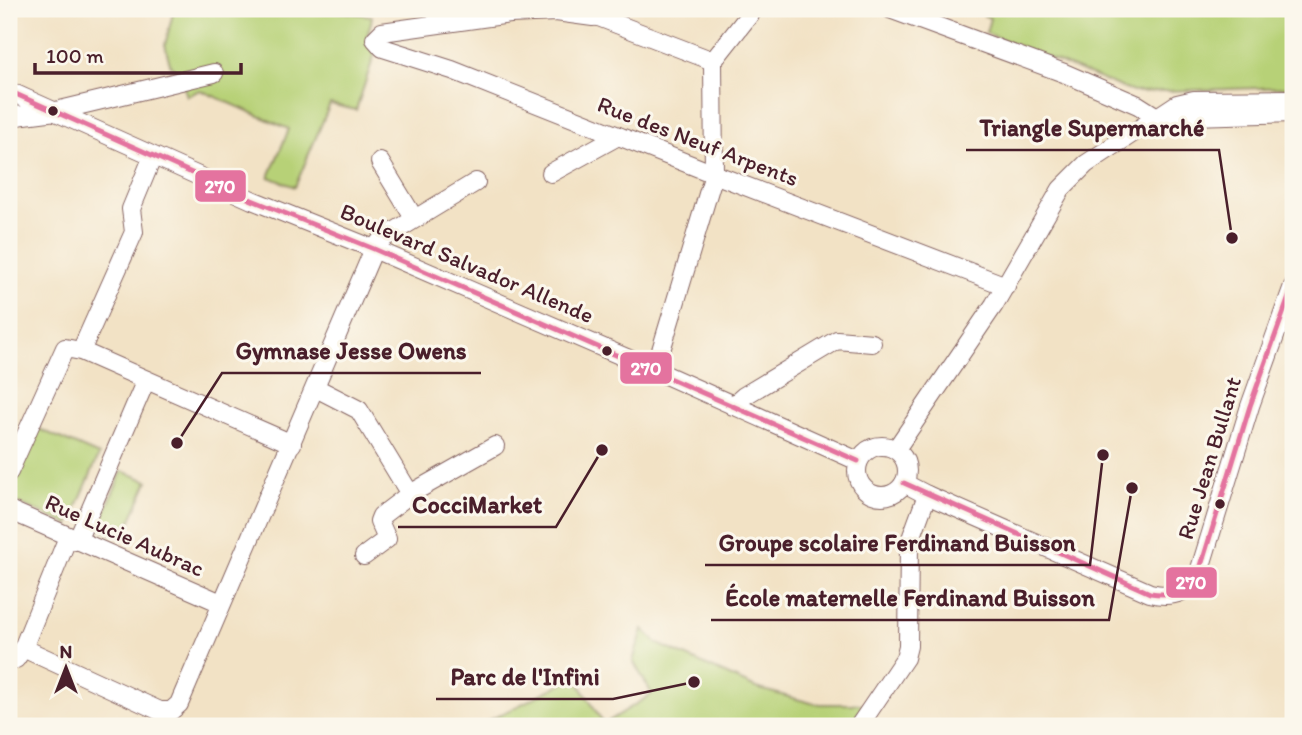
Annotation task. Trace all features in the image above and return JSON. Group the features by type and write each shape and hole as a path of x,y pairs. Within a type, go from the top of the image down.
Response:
{"street":[{"path":"652,369 659,357 714,174 713,61 754,9"},
{"path":"890,9 1064,73 1138,105 1157,117 1293,113"},
{"path":"585,13 713,61"},
{"name":"Rue des Neuf Arpents","path":"585,13 510,14 382,32 375,39 383,48 452,70 1006,286"},
{"path":"9,117 56,111 214,73"},
{"name":"Boulevard Salvador Allende","path":"9,92 252,200 374,249 652,369 858,461"},
{"path":"896,449 1006,286 1062,189 1073,176 1177,104 1194,100 1293,99"},
{"path":"551,173 618,136"},
{"path":"380,162 414,218"},
{"path":"81,351 134,233 131,209 150,163"},
{"path":"23,648 160,711 171,711 179,704 374,249 382,239 476,182"},
{"name":"Rue Jean Bullant","path":"904,482 927,495 1150,593 1167,595 1184,592 1200,569 1250,406 1293,286"},
{"path":"733,407 744,396 837,340 872,343"},
{"path":"9,472 65,348 81,351 292,444"},
{"path":"9,661 16,659 23,648 146,380"},
{"path":"316,388 359,410 410,494"},
{"path":"364,556 387,539 379,521 381,516 410,494 495,446"},
{"path":"874,446 896,449 907,468 904,482 892,494 875,495 867,492 857,478 858,461 862,455 874,446"},
{"path":"859,726 905,658 908,646 909,544 927,495"},
{"name":"Rue Lucie Aubrac","path":"9,510 221,603"}],"green space":[{"path":"174,9 326,9 372,16 367,39 375,53 356,110 330,104 295,187 269,177 289,129 200,90 187,96 179,75 170,64 165,45"},
{"path":"985,9 1293,9 1293,87 1133,92 986,33 990,18 983,15"},
{"path":"37,428 99,455 69,525 9,499"},
{"path":"122,471 148,481 123,538 98,528"},
{"path":"643,629 658,644 756,688 815,704 864,704 851,726 478,726 575,677 604,724 652,694 633,661"}],"transit line":[{"name":"270","path":"9,91 252,200 374,249 858,461"},
{"name":"270","path":"904,483 1150,593 1180,591 1191,583 1200,569 1250,406 1293,286"}],"place":[{"name":"Triangle Supermarché","path":"1232,238"},
{"name":"Gymnase Jesse Owens","path":"177,443"},
{"name":"CocciMarket","path":"602,450"},
{"name":"Groupe scolaire Ferdinand Buisson","path":"1103,455"},
{"name":"École maternelle Ferdinand Buisson","path":"1132,488"},
{"name":"Parc de l'Infini","path":"694,682"}]}
